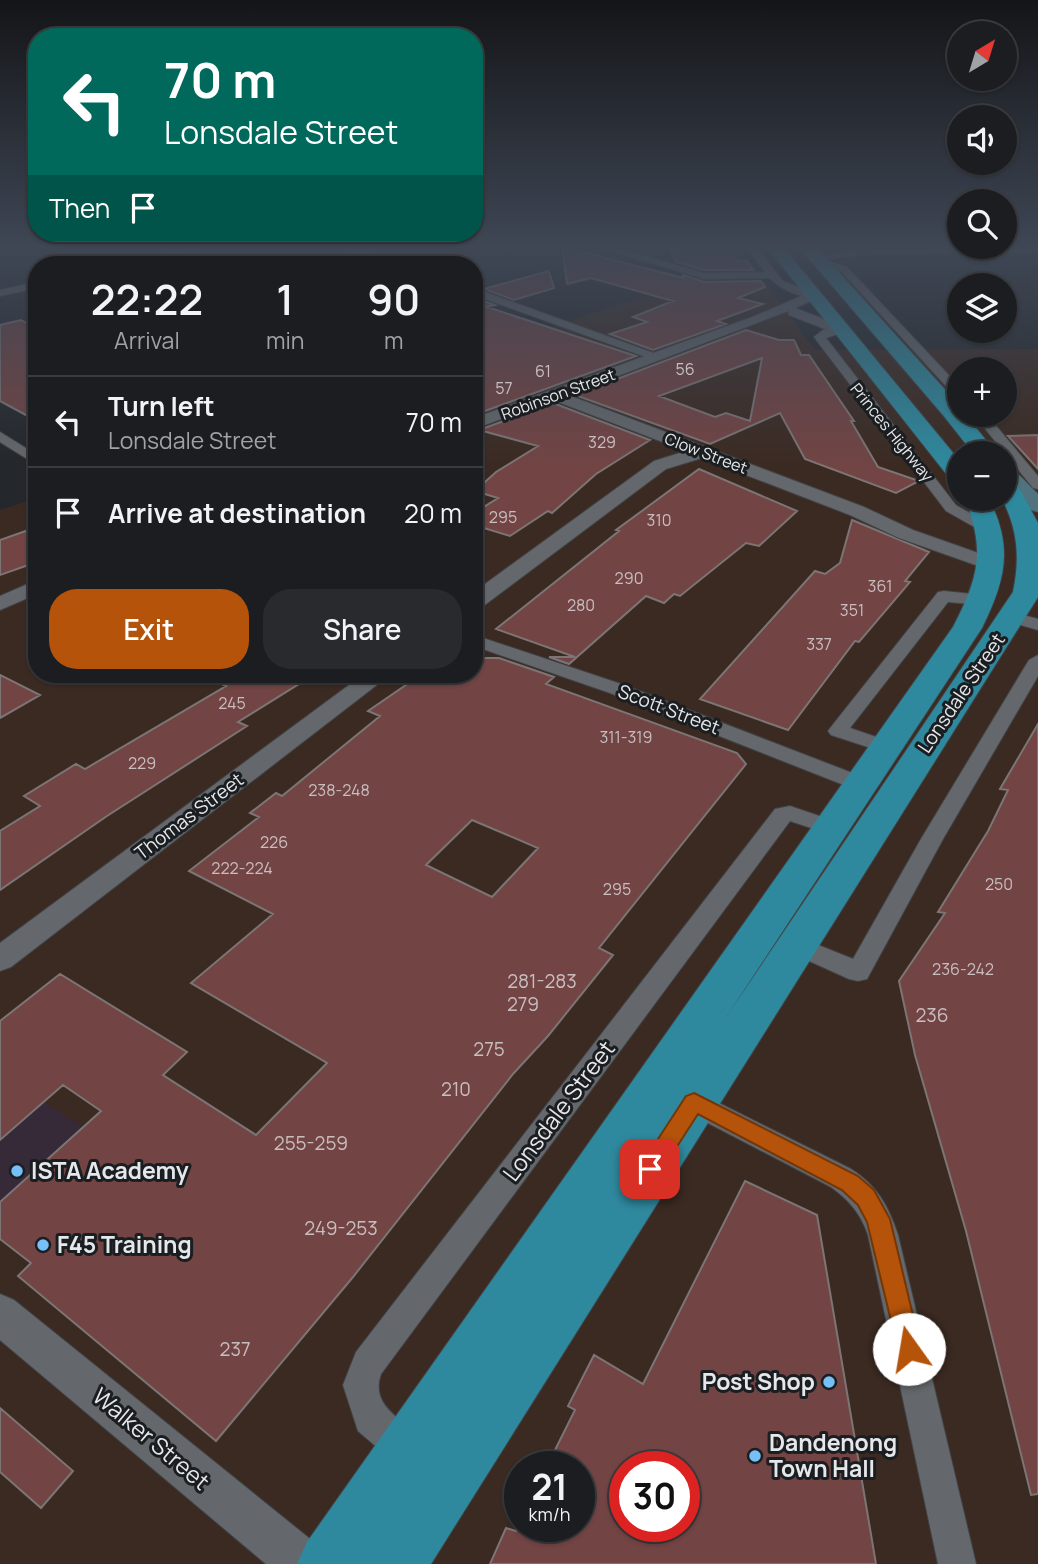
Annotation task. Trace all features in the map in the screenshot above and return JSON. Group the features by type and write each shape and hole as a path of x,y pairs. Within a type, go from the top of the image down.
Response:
{"highway":[{"name":"Princes Highway","path":"832,320 947,461"},
{"path":"838,327 846,320"},
{"path":"872,320 947,393"},
{"path":"905,410 930,412 947,400"},
{"path":"1017,504 1031,528 1035,547 1025,594"},
{"path":"980,511 991,549"},
{"name":"Lonsdale Street","path":"991,549 1025,594"},
{"name":"Clow Street","path":"991,549 1025,594"},
{"name":"Lonsdale Street","path":"394,1564 831,828 967,628 1025,594"},
{"name":"Lonsdale Street","path":"329,1564 407,1449 676,1093 796,945 1025,594"}],"main road":[{"path":"1017,484 1038,506"}],"street":[{"path":"558,320 663,356"},
{"name":"Robinson Street","path":"483,421 757,320"},
{"path":"817,320 838,327"},
{"path":"887,320 947,392"},
{"name":"Princes Highway","path":"838,327 820,337 851,381 953,510 991,549"},
{"name":"Clow Street","path":"554,395 858,511 906,534 991,549"},
{"path":"990,427 1038,485"},
{"path":"0,436 28,455"},
{"path":"660,465 663,457 681,444"},
{"path":"483,595 660,465 702,452"},
{"path":"0,604 28,590"},
{"name":"Lonsdale Street","path":"887,747 838,731 944,596 1025,594"},
{"path":"0,611 28,598"},
{"name":"Scott Street","path":"483,643 617,689 861,784"},
{"path":"796,945 858,972 932,839 1038,660"},
{"name":"Thomas Street","path":"0,959 367,683"},
{"name":"Lonsdale Street","path":"407,1449 370,1419 360,1385 368,1364 783,814 790,813 831,828"},
{"path":"676,1093 841,1178 856,1188 873,1207 883,1235 957,1564"},
{"name":"Walker Street","path":"0,1314 303,1564"}],"shaded area":[{"path":"573,320 793,320 815,350 1038,349 1038,1564 0,1564 0,510 28,501 28,683 483,683 483,435 605,387 483,432 483,350"},
{"name":"ISTA Academy","path":"44,1102 83,1127 0,1202 0,1140"}],"building":[{"path":"21,320 28,324 28,416 0,401 0,325"},
{"path":"483,320 526,320 636,356 483,412"},
{"path":"641,320 720,320 717,321 726,324 653,350 610,334 647,322"},
{"path":"746,330 779,340 794,340 801,355 809,355 854,421 851,421 878,467 919,481 896,493 805,459 780,413 710,444 575,395","holes":["762,358 750,421 726,413 715,417 659,396"]},
{"path":"553,403 650,440 596,474 552,513 548,511 510,536 483,528 483,507 498,498 483,493 483,484 496,472 538,446 483,431 483,429"},
{"path":"1038,435 1038,469 1017,446 1017,441 1013,441 1008,436"},
{"path":"699,469 797,511 759,546 746,543 680,596 674,594 664,603 646,596 569,664 549,657 575,657 496,629 619,531 616,530"},
{"path":"852,520 929,552 905,581 910,582 859,642 855,641 788,730 700,699 815,571 825,574 840,563"},
{"path":"28,530 28,565 0,575 0,540"},
{"path":"483,658 499,658 554,677 546,684 737,753 746,764 599,948 613,955 548,1036 513,1074 353,1277 216,1441 18,1276 31,1263 0,1239 0,1202 101,1111 63,1085 0,1140 0,1021 60,974 187,1052 163,1075 256,1135 327,1063 191,983 273,914 189,871 259,817 250,813 276,793 282,796 380,716 368,711 409,683 483,683","holes":["472,820 538,848 492,897 426,865"]},
{"path":"0,675 40,695 0,718"},
{"path":"220,683 301,683 238,722 247,726 107,816 0,890 0,831 40,806 24,796 76,764 85,769 226,686"},
{"path":"1038,724 1038,1494 1031,1495 966,1231 915,1055 899,981 945,913 938,912 988,831 1008,790 1000,789"},
{"path":"745,1181 817,1215 876,1564 490,1564 504,1532 504,1542 595,1542 595,1451 554,1451 575,1410 568,1406 594,1355 643,1384"},
{"path":"0,1408 73,1471 41,1508 0,1472"}],"place":[{"name":"ISTA Academy","path":"17,1171"},
{"name":"F45 Training","path":"43,1245"},
{"name":"Post Shop","path":"829,1382"},
{"name":"Dandenong Town Hall","path":"755,1456"}],"route":[{"path":"650,1169 694,1102 850,1183 873,1207 878,1219 909,1349"}]}
